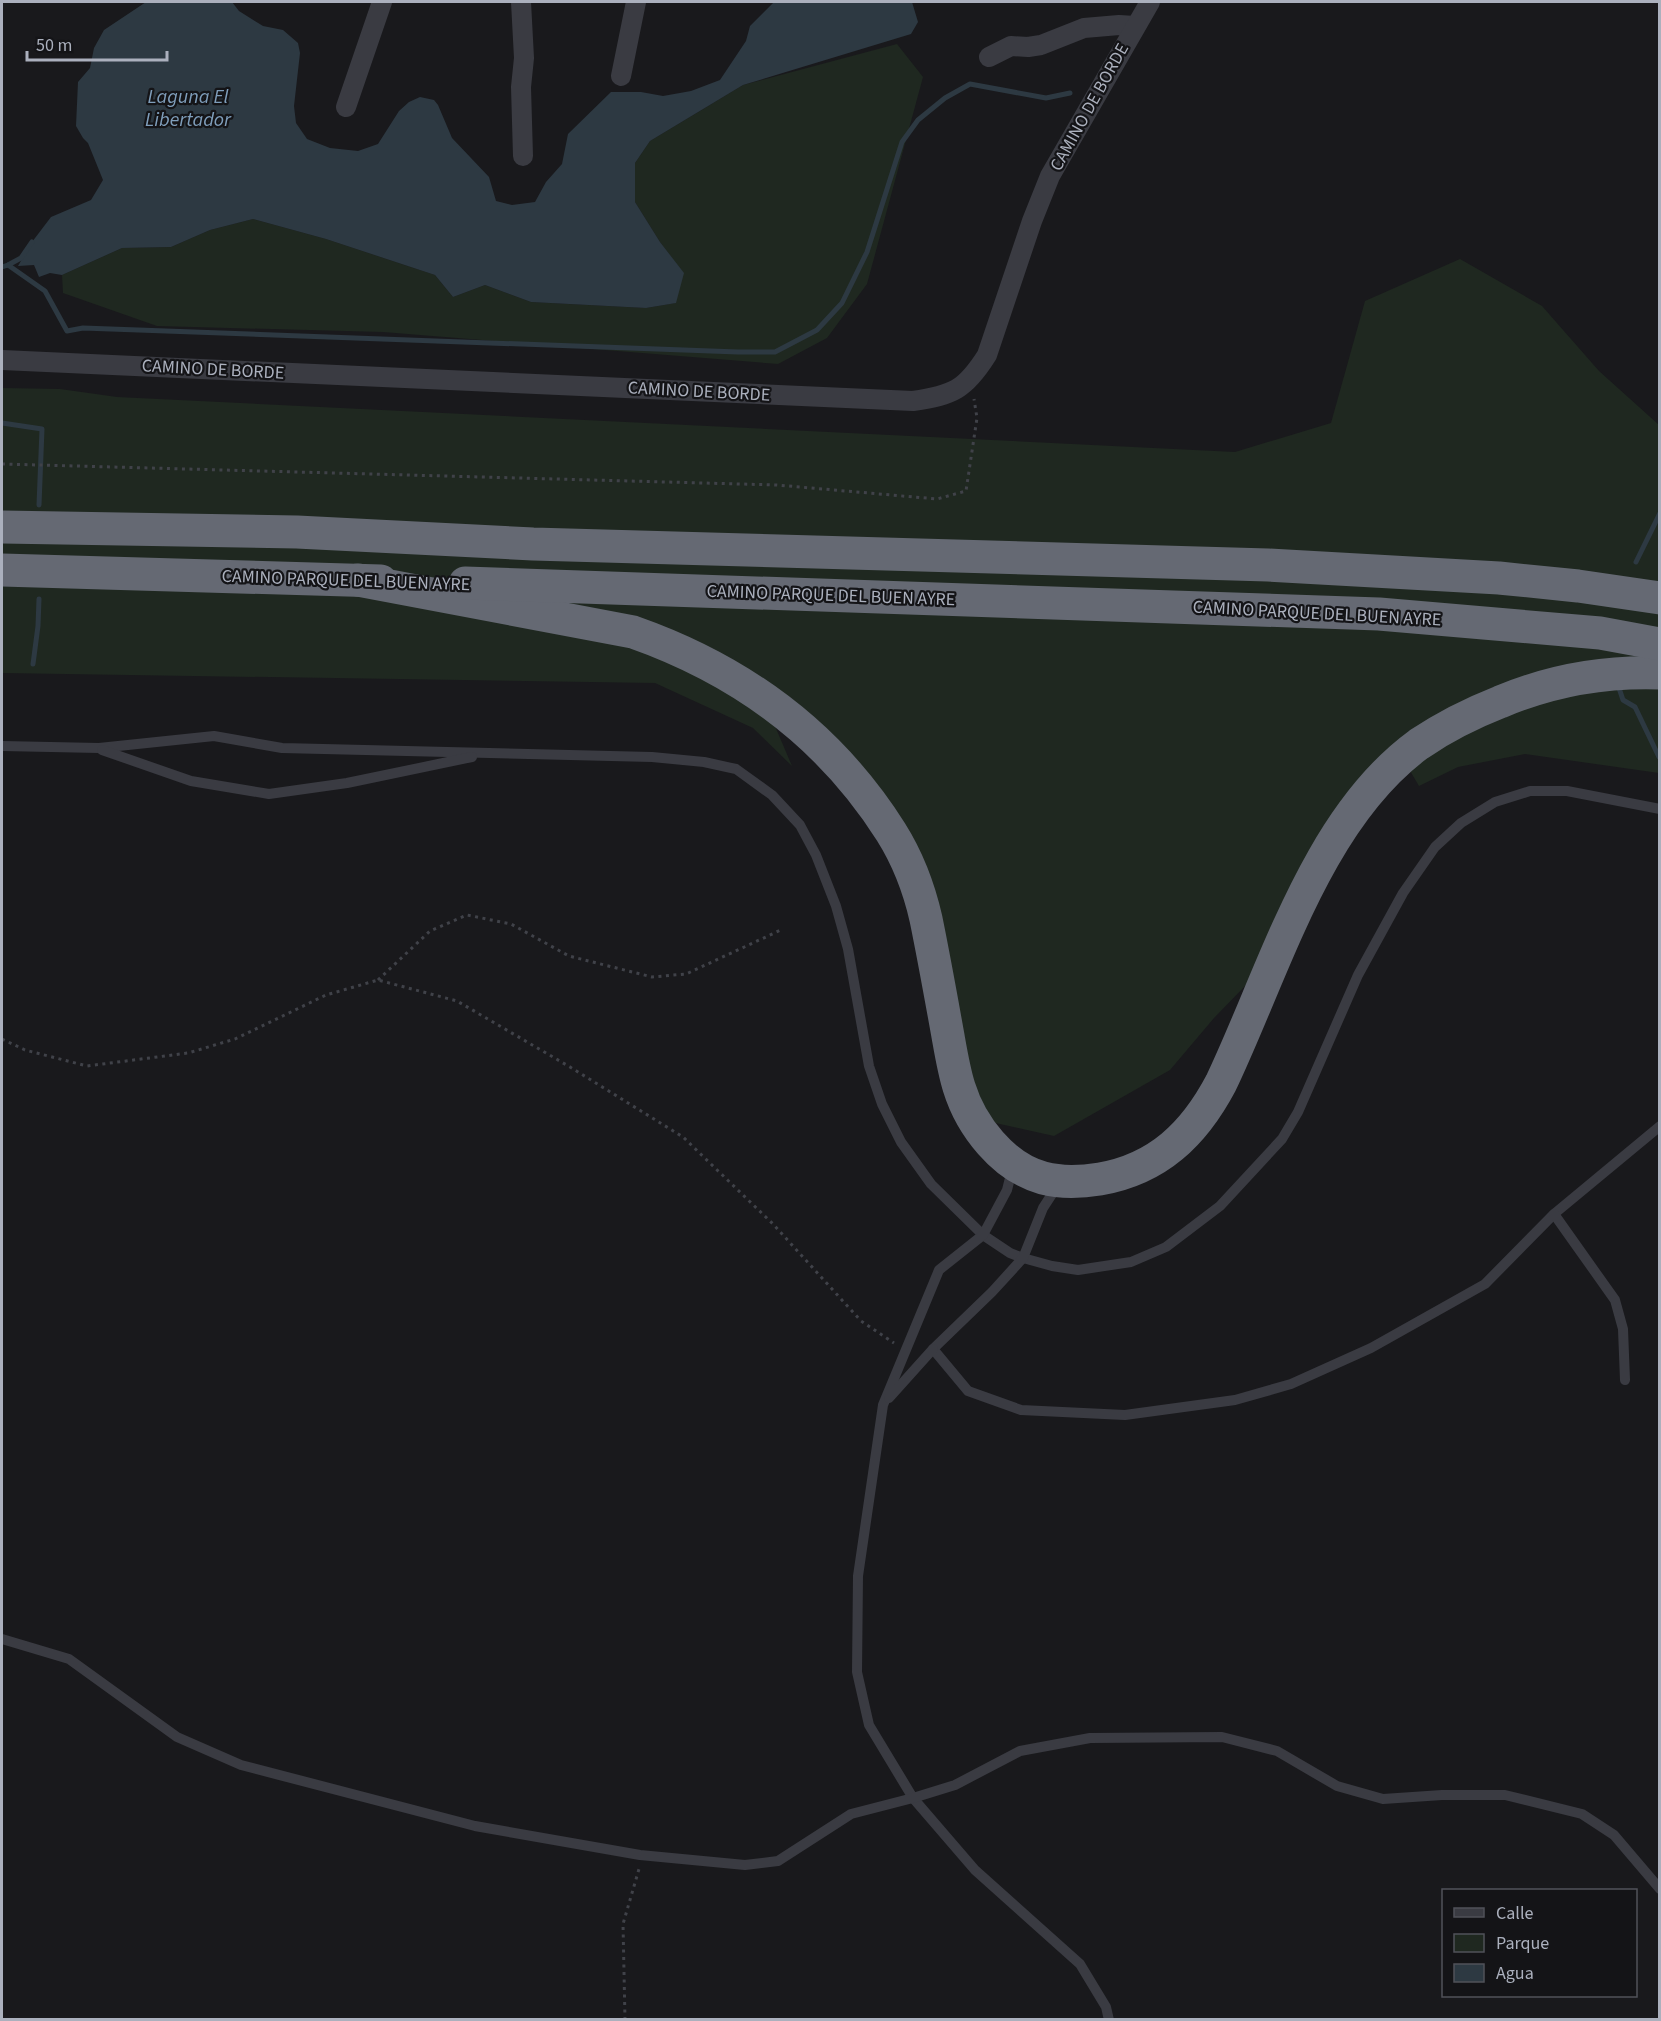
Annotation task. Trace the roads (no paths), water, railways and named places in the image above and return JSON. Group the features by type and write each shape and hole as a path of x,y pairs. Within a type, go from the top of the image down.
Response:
{"highway":[{"path":"2,527 297,532 533,544 1269,565 1499,578 1578,586 1659,598"},
{"name":"CAMINO PARQUE DEL BUEN AYRE","path":"2,570 1379,614 1600,633 1659,644"},
{"path":"358,580 633,632 675,647 732,677 762,697 806,732 862,790 904,855 926,919 959,1087 965,1103 980,1129 1002,1153 1028,1172 1056,1181 1073,1182 1106,1178 1143,1166 1177,1143 1198,1119 1221,1083 1286,934 1332,844 1368,794 1402,758 1457,721 1514,696 1596,674 1659,673"}],"street":[{"path":"346,107 382,2"},
{"path":"521,2 524,58 521,87 523,156"},
{"path":"621,76 636,2"},
{"name":"CAMINO DE BORDE","path":"2,360 913,401 948,394 963,386 987,355 1035,212 1050,176 1150,2"},
{"path":"989,57 1011,46 1028,48 1041,45 1084,28 1135,26"}],"lane":[{"path":"2,746 99,748 214,736 282,748 652,757 704,762 736,769 772,795 800,825 816,855 836,906 848,949 869,1066 882,1104 901,1142 931,1184 983,1235 1010,1253 1023,1258 1078,1270 1131,1262 1166,1247 1220,1206 1282,1139 1298,1112 1358,975 1403,893 1435,847 1461,823 1495,802 1530,791 1567,791 1659,808"},
{"path":"99,748 191,781 269,794 347,783 491,753"},
{"path":"933,1349 968,1391 1021,1410 1125,1415 1235,1400 1291,1384 1371,1348 1485,1284 1554,1214 1659,1126"},
{"path":"1002,1153 1010,1178 1007,1190 983,1235 939,1270 883,1405 858,1576 857,1671 869,1725 913,1798 975,1870 1080,1964 1106,2007 1109,2019"},
{"path":"883,1405 933,1349 992,1292 1023,1258 1043,1208 1054,1191 1073,1182"},
{"path":"1554,1214 1615,1300 1623,1329 1625,1380"},
{"path":"2,1639 69,1659 177,1737 241,1765 475,1826 640,1855 745,1865 778,1861 851,1814 955,1785 1020,1751 1090,1738 1222,1737 1277,1751 1337,1786 1383,1799 1505,1794 1582,1814 1614,1835 1659,1889"}],"water":[{"name":"Laguna El Libertador","path":"146,2 232,2 239,11 263,26 283,30 298,43 300,53 294,106 296,123 307,139 330,148 358,151 378,144 399,111 409,102 420,97 434,100 452,138 489,177 496,201 512,205 535,202 546,182 562,164 568,134 611,92 641,92 663,96 691,91 720,80 746,41 750,26 774,2 912,2 918,22 911,34 743,85 650,141 635,163 635,202 660,242 684,273 676,303 646,308 531,302 485,285 453,297 435,275 326,239 253,219 210,230 171,247 122,248 62,275 50,273 39,277 34,265 18,266 32,242 51,217 91,200 103,180 88,143 76,126 78,82 90,68 94,48 104,30"}],"waterway":[{"path":"2,267 8,265 45,291 67,331 83,328 775,352 817,330 842,303 867,252 902,142 918,120 945,98 970,84 1046,98 1070,93"},
{"path":"8,265 21,258 32,242"},
{"path":"2,423 42,429 39,505"},
{"path":"1636,562 1660,513"},
{"path":"33,664 39,599"},
{"path":"1619,688 1623,700 1635,707 1659,757"}]}
